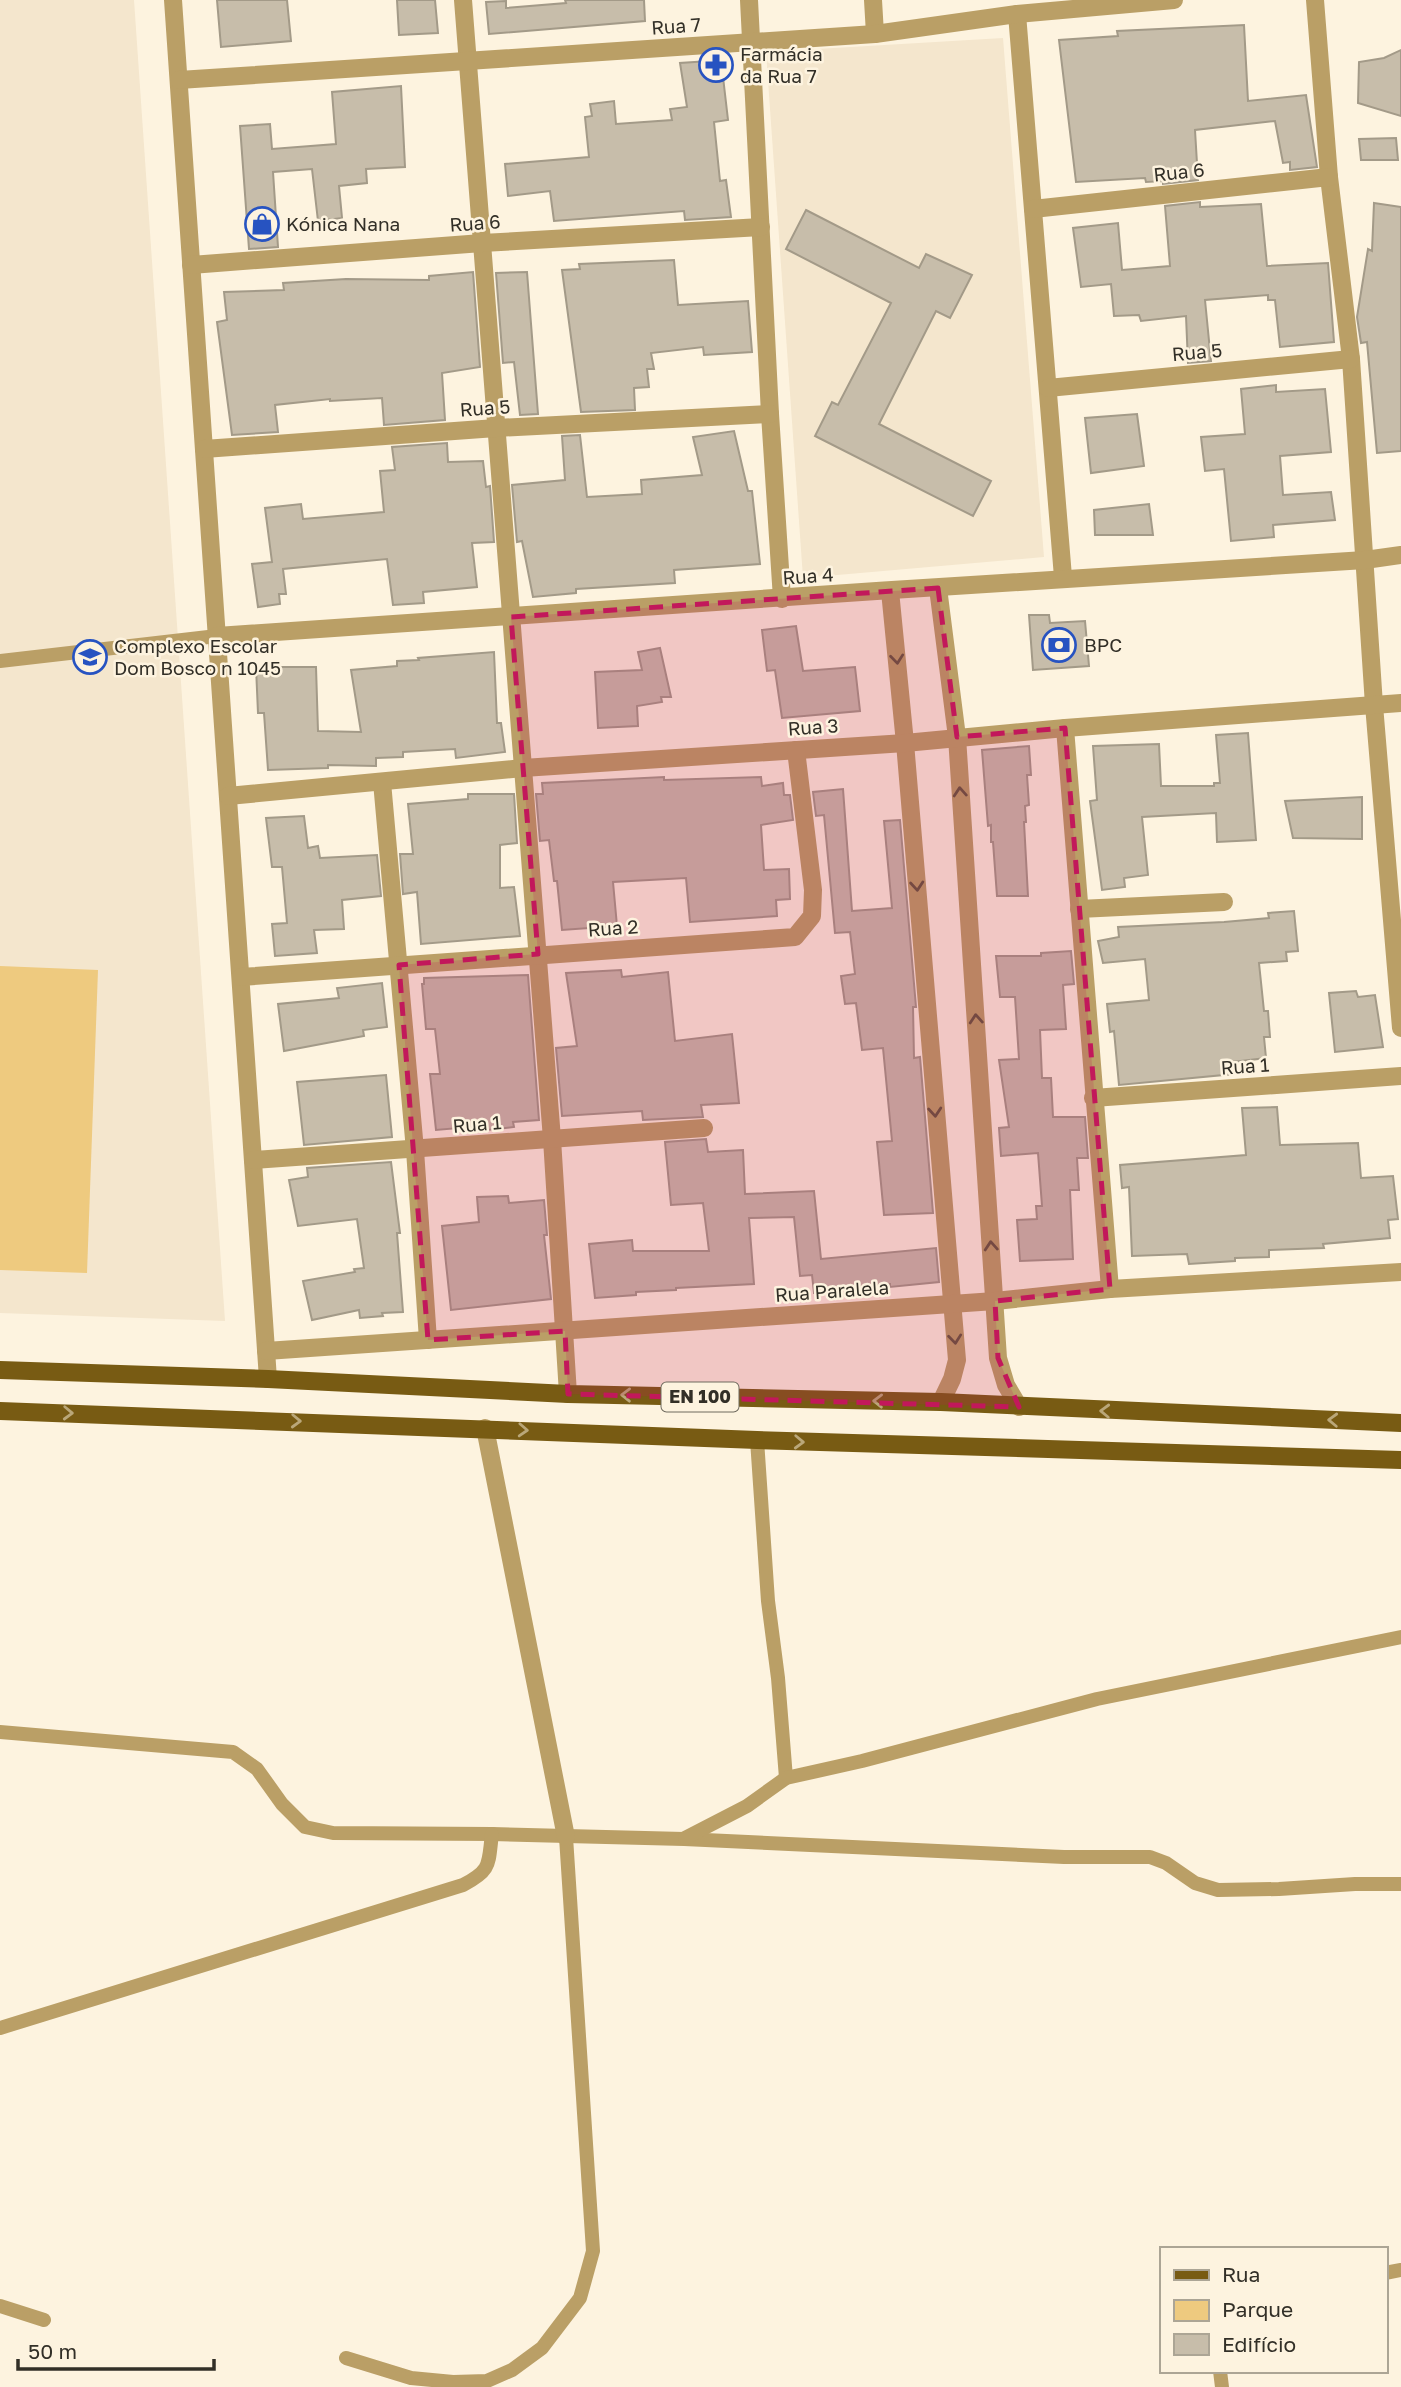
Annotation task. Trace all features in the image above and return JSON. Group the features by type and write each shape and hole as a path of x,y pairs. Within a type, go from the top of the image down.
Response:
{"main road":[{"name":"EN 100","path":"0,1370 268,1379 568,1394 941,1402 1019,1408 1401,1423"},
{"name":"EN 100","path":"0,1411 757,1440 1401,1460"}],"street":[{"path":"173,0 268,1379"},
{"path":"463,0 552,1139 568,1394"},
{"path":"749,0 782,599"},
{"path":"873,0 875,34"},
{"name":"Rua 7","path":"179,80 875,34 1017,14 1174,0"},
{"path":"1315,0 1329,177 1350,359 1374,705 1401,1028"},
{"path":"1017,14 1063,578"},
{"name":"Rua 6","path":"1032,209 1329,177"},
{"name":"Rua 6","path":"191,265 482,243 761,227"},
{"name":"Rua 5","path":"1048,388 1350,359"},
{"name":"Rua 5","path":"204,449 496,428 770,414"},
{"name":"Rua 4","path":"217,636 1366,560 1401,555"},
{"path":"938,588 957,737 998,1358 1006,1385 1019,1408"},
{"path":"890,591 957,1360 953,1379 941,1402"},
{"name":"Rua 3","path":"228,796 523,768 905,743 1401,703"},
{"path":"1065,728 1110,1289"},
{"name":"Rua 2","path":"241,977 795,937 813,916 813,890 796,750"},
{"path":"382,782 415,1150 428,1340"},
{"path":"1079,909 1224,902"},
{"name":"Rua 1","path":"1093,1098 1401,1076"},
{"name":"Rua 1","path":"253,1160 705,1128"},
{"name":"Rua Paralela","path":"266,1352 995,1301 1110,1289 1401,1272"},
{"path":"485,1428 566,1837"}],"lane":[{"path":"0,661 217,636"},
{"path":"757,1440 768,1601 778,1678 786,1778"},
{"path":"684,1839 747,1806 786,1778 842,1766 1097,1699 1401,1637"},
{"path":"0,1732 233,1752 257,1769 282,1804 305,1827 333,1833 684,1839 1064,1857 1150,1857 1166,1863 1195,1883 1218,1890 1401,1884"},
{"path":"0,2028 463,1885 482,1875 488,1865 492,1834"},
{"path":"346,2358 411,2378 453,2382 487,2381 512,2370 542,2348 580,2298 593,2251 566,1837"},
{"path":"0,2306 44,2320"}],"highlighted area":[{"path":"938,588 957,737 1065,728 1110,1289 995,1301 998,1358 1019,1407 568,1394 565,1331 428,1340 399,965 538,954 511,617"}],"shaded area":[{"name":"Complexo Escolar Dom Bosco n 1045","path":"0,0 134,0 225,1321 0,1313"},
{"path":"1003,38 1044,557 803,578 766,52"}],"green space":[{"path":"0,966 98,970 87,1273 0,1270"}],"building":[{"path":"217,0 287,0 291,41 221,47"},
{"path":"397,0 435,0 438,33 399,35"},
{"path":"565,0 644,0 645,21 489,34 486,2 506,1 506,8 566,3"},
{"path":"1244,25 1248,101 1306,95 1317,167 1290,170 1290,162 1283,163 1275,121 1195,130 1198,180 1163,184 1163,181 1146,182 1145,178 1076,182 1059,40 1118,36 1117,31"},
{"path":"1401,50 1401,116 1358,103 1359,62 1384,58"},
{"path":"709,61 712,79 723,77 728,120 714,122 720,181 726,180 731,217 685,220 684,211 554,221 550,191 508,196 505,164 589,157 585,117 592,116 590,104 614,101 616,124 672,120 670,109 687,107 680,63"},
{"path":"401,86 405,167 366,169 367,183 339,186 342,218 318,221 312,169 273,172 278,247 249,249 240,126 270,124 272,149 336,144 332,92"},
{"path":"1396,138 1398,160 1361,160 1359,139"},
{"path":"1200,202 1200,207 1261,204 1267,266 1328,263 1334,342 1280,347 1275,300 1268,300 1268,295 1205,300 1211,361 1188,363 1186,316 1141,321 1139,315 1114,316 1111,284 1081,287 1073,228 1118,223 1122,270 1170,266 1165,206"},
{"path":"1374,203 1401,207 1401,451 1377,453 1367,342 1361,343 1357,317 1368,249 1372,251"},
{"path":"806,210 919,268 926,254 972,275 950,318 936,311 879,424 991,481 973,516 815,436 832,402 838,405 891,303 786,249"},
{"path":"674,260 678,305 748,301 752,352 704,355 703,347 651,353 654,369 647,369 649,387 634,388 635,410 581,412 562,270 580,269 579,264"},
{"path":"473,272 480,367 442,373 445,420 384,425 382,398 330,399 275,405 278,432 232,435 217,322 227,320 224,292 284,290 283,283 346,279 429,280 429,276"},
{"path":"527,272 538,414 520,415 514,362 503,363 496,273"},
{"path":"1276,385 1276,392 1325,389 1331,452 1280,456 1283,495 1331,492 1335,520 1273,525 1274,537 1231,541 1224,469 1205,471 1201,437 1245,434 1241,389"},
{"path":"1137,414 1144,466 1091,473 1085,418"},
{"path":"734,431 748,491 752,491 760,564 674,570 675,583 576,589 576,593 533,597 522,541 517,542 512,485 565,480 562,436 580,435 587,497 642,494 641,480 702,475 693,437"},
{"path":"447,443 448,462 483,461 486,487 490,486 494,542 472,543 477,587 423,592 424,603 393,605 387,559 283,569 286,594 279,594 280,604 258,607 252,564 272,562 265,508 301,504 303,519 384,512 380,471 395,470 392,447"},
{"path":"1149,504 1153,535 1095,535 1094,510"},
{"name":"BPC","path":"1029,615 1049,615 1050,623 1085,621 1089,666 1033,670"},
{"path":"796,626 803,671 855,667 860,711 782,718 775,670 767,671 762,630"},
{"path":"660,648 671,697 661,697 662,702 637,706 638,726 598,728 595,672 642,670 638,652"},
{"path":"494,652 497,723 501,723 505,752 456,758 455,749 403,752 403,757 376,758 376,766 328,765 328,768 268,770 264,713 258,713 256,667 316,667 318,731 361,732 351,670 397,666 397,661 419,660 418,658"},
{"path":"1248,733 1256,840 1217,842 1216,813 1142,817 1148,875 1124,878 1125,887 1102,890 1090,801 1097,800 1093,746 1159,744 1161,786 1214,786 1214,783 1220,783 1216,735"},
{"path":"1029,746 1031,775 1027,775 1029,805 1025,806 1024,822 1028,896 997,896 982,750"},
{"path":"664,777 664,780 761,777 762,786 783,783 784,795 790,795 793,820 761,825 764,870 789,869 790,899 776,900 777,916 690,922 686,878 613,882 617,926 562,930 549,840 540,841 536,794 543,794 542,783"},
{"path":"843,789 852,911 892,908 884,821 900,820 916,1007 913,1007 914,1058 920,1057 933,1213 884,1215 877,1142 892,1141 883,1048 862,1050 856,1003 845,1004 841,976 855,974 850,932 835,933 824,815 816,816 813,792"},
{"path":"468,794 514,794 517,843 500,845 500,888 514,887 520,936 421,944 417,892 403,894 400,854 413,854 408,804 468,799"},
{"path":"1362,797 1362,839 1293,838 1285,801"},
{"path":"304,816 308,848 318,846 320,858 377,855 381,896 342,900 344,929 314,930 317,953 275,956 272,924 287,923 282,867 272,867 266,818"},
{"path":"1294,911 1298,951 1286,952 1287,961 1259,963 1264,1011 1268,1011 1270,1037 1264,1037 1266,1058 1233,1062 1234,1074 1119,1085 1114,1031 1110,1032 1107,1004 1149,1000 1145,959 1103,963 1098,941 1119,937 1118,927 1269,918 1268,913"},
{"path":"1071,951 1074,984 1063,985 1066,1029 1040,1030 1042,1078 1051,1078 1053,1117 1085,1117 1088,1158 1077,1158 1079,1190 1070,1190 1073,1259 1020,1261 1017,1220 1037,1219 1036,1206 1042,1206 1038,1153 1001,1156 999,1128 1009,1127 999,1060 1019,1059 1015,997 1000,997 996,956 1041,956 1041,953"},
{"path":"621,970 622,977 668,972 675,1041 732,1034 739,1103 701,1105 703,1117 643,1120 642,1111 562,1116 556,1048 577,1046 566,973"},
{"path":"528,975 539,1120 513,1122 514,1127 470,1132 470,1127 436,1130 430,1074 440,1074 435,1029 426,1029 422,984 424,978"},
{"path":"382,983 387,1027 363,1030 364,1036 284,1051 278,1004 339,998 337,988"},
{"path":"1356,991 1358,997 1375,995 1383,1047 1335,1052 1329,993"},
{"path":"386,1075 392,1137 304,1145 297,1082"},
{"path":"1277,1107 1280,1145 1358,1143 1361,1178 1393,1176 1398,1219 1388,1220 1390,1238 1323,1244 1324,1248 1269,1250 1269,1257 1235,1258 1235,1261 1189,1264 1187,1254 1132,1256 1129,1187 1122,1188 1120,1165 1246,1155 1242,1108"},
{"path":"706,1139 708,1152 743,1150 745,1194 814,1191 821,1259 936,1248 939,1282 890,1287 890,1284 837,1288 837,1291 814,1293 812,1275 800,1276 794,1217 749,1218 754,1284 676,1288 595,1298 589,1244 632,1240 633,1251 709,1251 703,1203 671,1205 665,1142"},
{"path":"391,1162 400,1233 397,1233 403,1312 360,1318 359,1310 312,1320 303,1281 364,1268 357,1219 298,1226 289,1180 308,1177 307,1168"},
{"path":"508,1196 509,1203 544,1200 547,1235 544,1235 551,1299 451,1310 442,1226 479,1222 477,1197"}],"place":[{"name":"Farmácia da Rua 7","path":"716,65"},
{"name":"Kónica Nana","path":"262,224"},
{"name":"BPC","path":"1059,645"},
{"name":"Complexo Escolar Dom Bosco n 1045","path":"90,657"}]}
